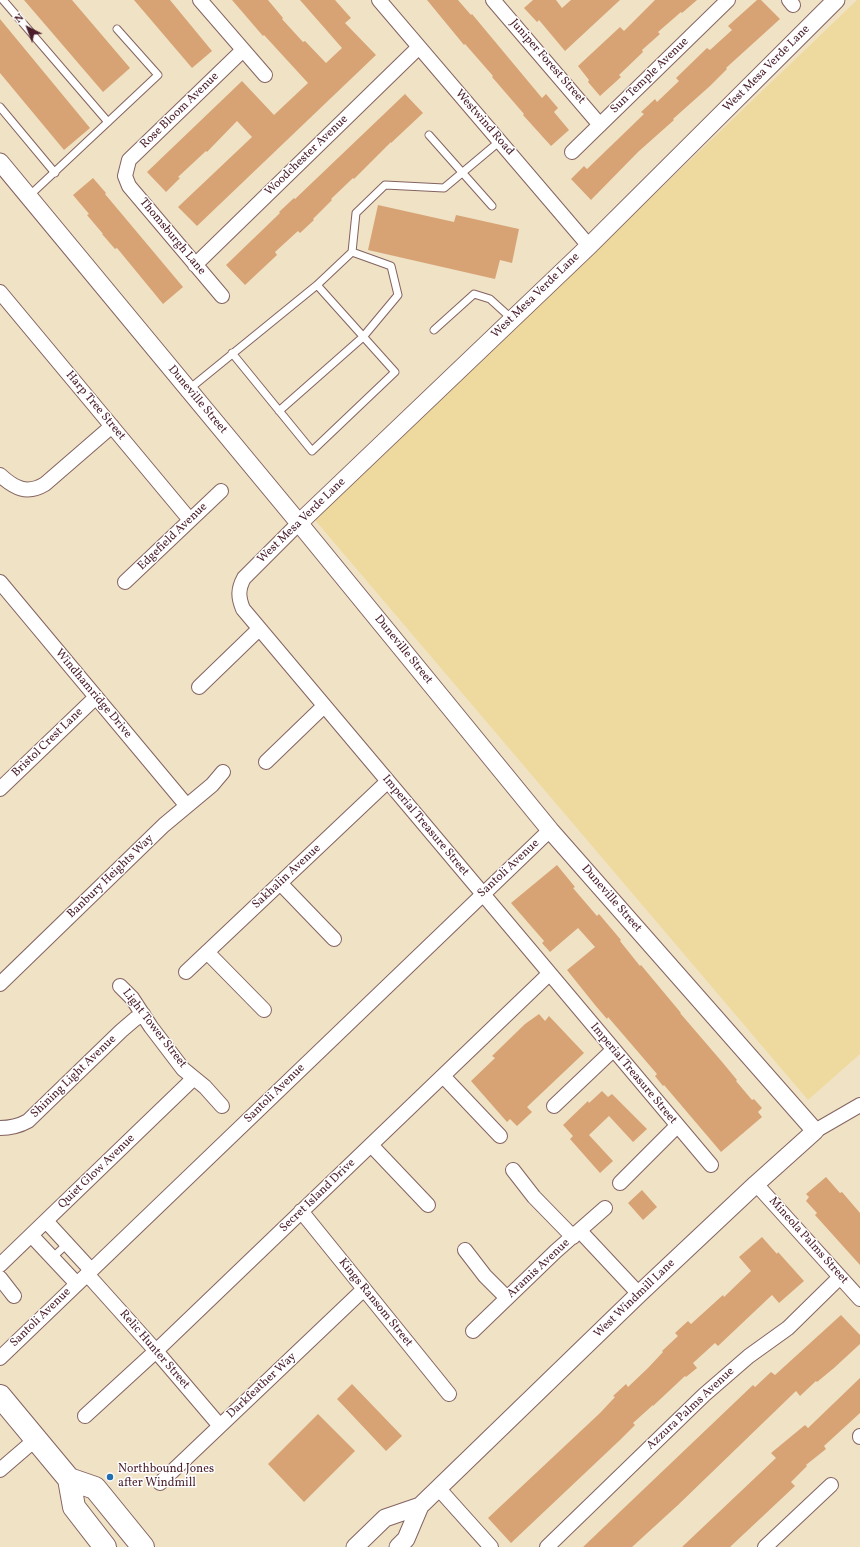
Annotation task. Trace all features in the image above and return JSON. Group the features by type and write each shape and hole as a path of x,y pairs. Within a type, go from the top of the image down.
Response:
{"main road":[{"path":"0,1396 69,1479 74,1507 105,1547"},
{"path":"69,1479 95,1488 143,1547"}],"street":[{"path":"200,0 264,75"},
{"name":"Westwind Road","path":"379,0 589,246"},
{"name":"Juniper Forest Street","path":"493,0 600,125"},
{"name":"Sun Temple Avenue","path":"572,152 728,0"},
{"name":"West Mesa Verde Lane","path":"238,593 244,578 298,523 589,246 836,0"},
{"name":"Woodchester Avenue","path":"195,265 419,47"},
{"name":"Rose Bloom Avenue","path":"125,176 129,160 243,50"},
{"name":"Duneville Street","path":"0,162 550,830 815,1131"},
{"name":"Thomsburgh Lane","path":"125,176 129,186 222,296"},
{"name":"Harp Tree Street","path":"0,292 190,520"},
{"path":"0,475 18,489 36,489 45,484 112,426"},
{"name":"Edgefield Avenue","path":"125,582 221,491"},
{"name":"Windhamridge Drive","path":"0,582 187,806"},
{"name":"Imperial Treasure Street","path":"238,593 243,609 259,629 711,1165"},
{"path":"199,687 259,629"},
{"name":"Bristol Crest Lane","path":"0,789 96,697"},
{"path":"266,762 324,706"},
{"name":"Banbury Heights Way","path":"0,984 164,825 212,785 223,772"},
{"name":"Sakhalin Avenue","path":"186,972 387,782"},
{"name":"Santoli Avenue","path":"0,1358 550,830"},
{"path":"280,883 334,939"},
{"path":"207,952 264,1010"},
{"name":"Secret Island Drive","path":"85,1416 156,1351 549,974"},
{"name":"Light Tower Street","path":"120,986 132,998 151,1027 183,1069 205,1088 222,1106"},
{"name":"Shining Light Avenue","path":"0,1128 21,1125 28,1121 121,1031 143,1014"},
{"path":"554,1106 613,1050"},
{"path":"443,1076 500,1136"},
{"name":"Quiet Glow Avenue","path":"0,1265 194,1078"},
{"name":"West Windmill Lane","path":"355,1547 386,1518 420,1506 639,1294 756,1184 815,1131 860,1105"},
{"path":"620,1183 678,1126"},
{"path":"371,1145 428,1206"},
{"path":"513,1170 534,1196 639,1294"},
{"name":"Mineola Palms Street","path":"756,1184 860,1299"},
{"name":"Aramis Avenue","path":"473,1331 605,1208"},
{"name":"Kings Ransom Street","path":"301,1211 449,1394"},
{"name":"Relic Hunter Street","path":"46,1221 67,1244 85,1276 156,1351 220,1426"},
{"name":"Relic Hunter Street","path":"32,1235 52,1258 85,1276"},
{"path":"465,1250 484,1276 507,1298"},
{"name":"Azzura Palms Avenue","path":"547,1547 704,1395 749,1356 788,1328 840,1277"},
{"path":"0,1278 14,1296"},
{"name":"Darkfeather Way","path":"160,1483 364,1289"},
{"path":"0,1470 36,1439"},
{"path":"765,1547 831,1485"},
{"path":"439,1489 490,1547"},
{"name":"West Windmill Lane","path":"398,1547 406,1539 420,1506"}],"lane":[{"path":"0,4 4,0 108,122"},
{"path":"29,196 158,75 116,29"},
{"path":"0,107 54,172"},
{"path":"429,135 492,206"},
{"path":"188,390 317,285 352,252 356,213 385,185 444,188 500,141"},
{"path":"279,411 363,337 398,295 391,266 352,252"},
{"path":"232,353 312,451 395,372 317,285"},
{"path":"434,330 474,294 490,299 512,319"},
{"path":"52,1258 67,1244"}],"sand":[{"path":"857,0 860,0 860,1054 808,1100 315,520"}],"building":[{"path":"24,0 72,0 130,68 103,92"},
{"path":"134,0 170,0 212,51 192,68"},
{"path":"232,0 268,0 283,18 282,19 303,42 305,41 326,63 342,48 300,0 335,0 351,18 345,23 376,55 197,226 178,207 252,137 237,121 207,152 206,151 178,177 180,178 166,192 147,172 242,81 274,115 308,83 264,35 263,36"},
{"path":"427,0 458,0 471,15 472,14 542,98 546,94 558,108 554,112 569,130 551,146 523,115 524,114 492,77 493,76 465,44 464,45"},
{"path":"533,0 556,0 562,8 571,0 620,0 565,51 539,20 537,22 524,8"},
{"path":"655,0 697,0 658,32 660,34 642,50 643,52 619,75 621,77 600,96 588,82 589,80 578,66 620,27 624,31"},
{"path":"757,0 761,0 780,19 726,68 727,69 710,86 673,119 674,120 638,152 591,200 571,179 584,166 587,169 644,114 641,112 655,99 657,102 679,81 676,78 707,48 710,50 732,30 728,26"},
{"path":"0,19 90,128 64,150 0,73"},
{"path":"405,94 423,113 331,199 332,200 313,219 314,220 300,233 298,231 275,252 277,255 245,285 226,265 280,213 279,212 294,198 295,199"},
{"path":"93,178 183,287 163,304 117,248 115,249 102,234 87,215 89,214 73,195"},
{"path":"378,205 454,222 456,215 519,229 512,263 500,260 495,279 368,250"},
{"path":"557,865 575,887 573,888 597,916 599,914 640,966 641,965 737,1080 736,1081 752,1100 754,1099 762,1108 758,1112 762,1117 721,1152 664,1085 663,1086 655,1076 657,1074 608,1017 607,1019 567,970 595,947 578,928 550,952 542,943 544,941 511,903"},
{"path":"539,1014 545,1021 549,1016 584,1053 527,1107 532,1112 517,1126 510,1119 507,1122 471,1081 495,1058 492,1056 525,1024"},
{"path":"602,1091 608,1097 612,1094 647,1129 633,1142 609,1116 589,1135 613,1161 600,1173 570,1139 573,1136 563,1125 588,1101 589,1103"},
{"path":"826,1177 840,1193 842,1192 860,1213 860,1265 815,1215 817,1213 806,1201 809,1197 806,1194"},
{"path":"642,1190 657,1207 643,1220 628,1203"},
{"path":"762,1237 777,1254 778,1252 804,1281 779,1303 772,1295 718,1346 715,1343 693,1363 697,1368 686,1377 685,1376 633,1423 635,1425 620,1440 511,1543 488,1518 600,1413 615,1397 613,1396 626,1384 628,1387 648,1368 663,1352 662,1351 678,1336 675,1333 688,1321 691,1324 723,1295 724,1297 751,1271 739,1257"},
{"path":"841,1315 860,1335 860,1344 834,1368 817,1382 816,1381 800,1396 796,1391 678,1505 632,1547 583,1547 753,1385 755,1387 771,1372 775,1375"},
{"path":"860,1378 860,1413 824,1446 826,1449 806,1465 807,1466 791,1482 795,1486 730,1547 682,1547 776,1458 771,1453 805,1425 808,1428"},
{"path":"352,1384 402,1436 386,1451 337,1399"},
{"path":"318,1414 355,1451 304,1502 268,1464"}],"place":[{"name":"Northbound Jones after Windmill","path":"110,1477"}]}
